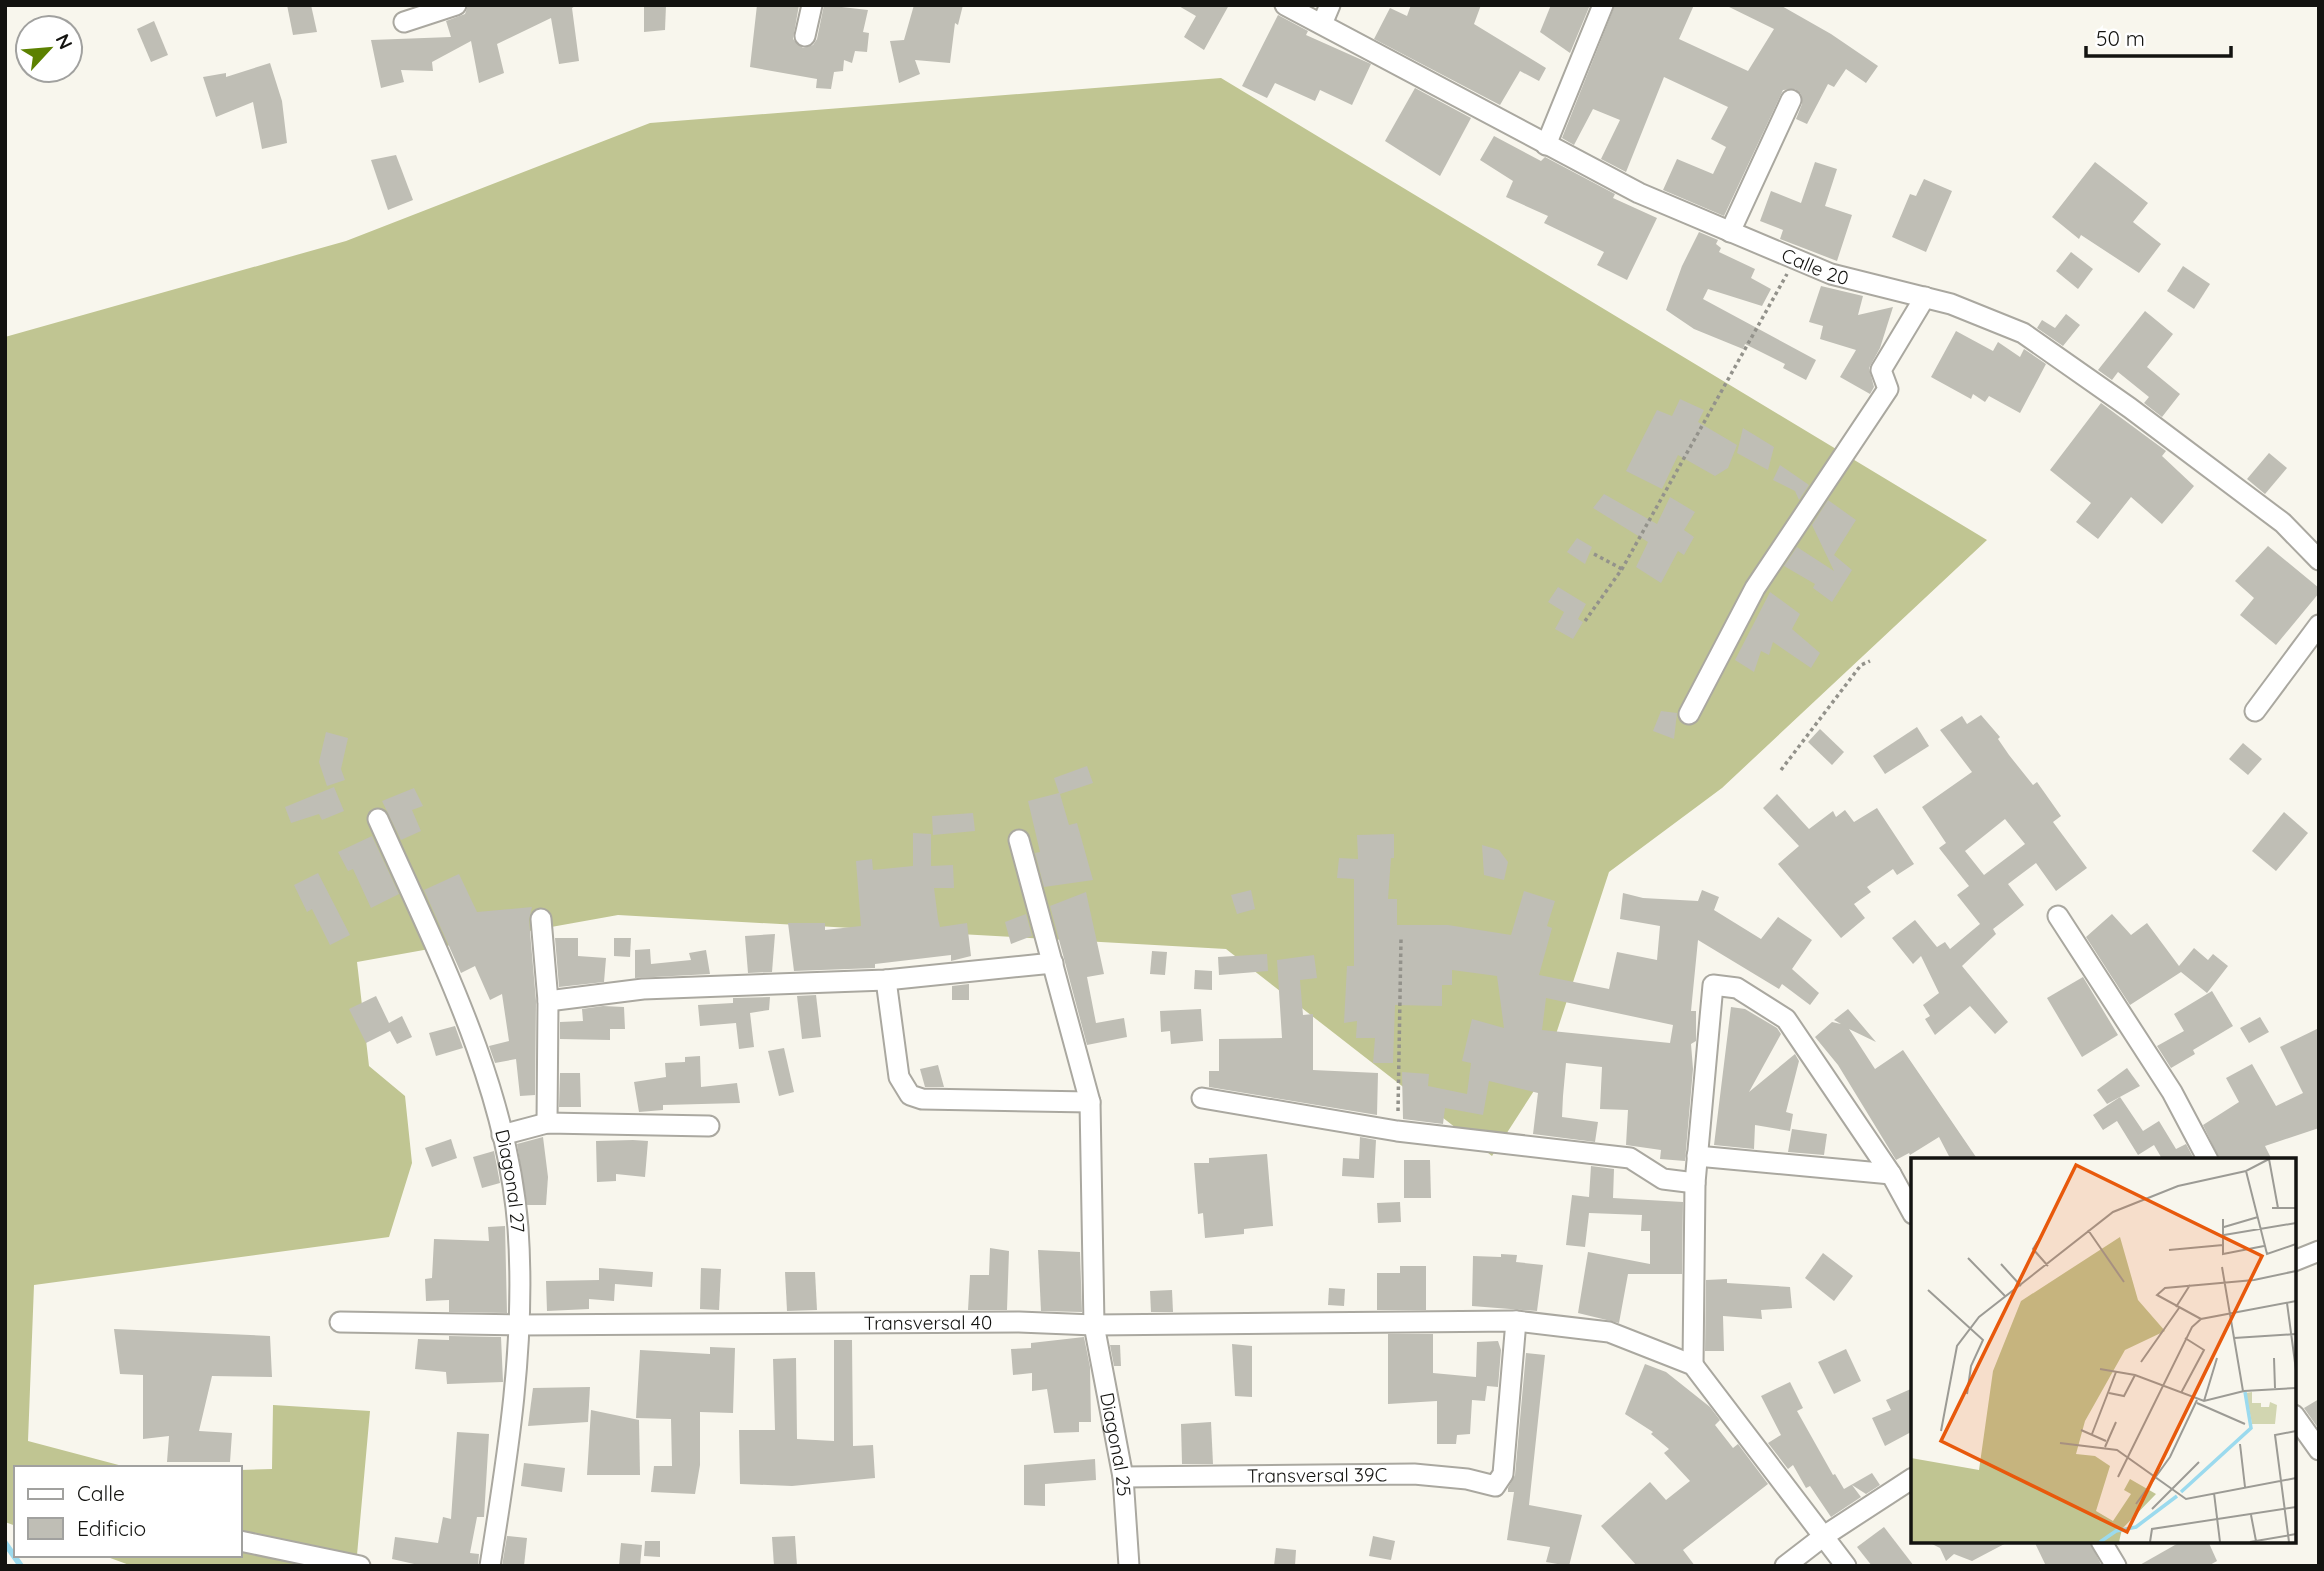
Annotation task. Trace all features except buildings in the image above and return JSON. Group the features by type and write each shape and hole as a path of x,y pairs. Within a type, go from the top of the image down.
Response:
{"street":[{"path":"404,22 456,5"},
{"path":"805,36 812,5"},
{"name":"Calle 20","path":"1285,5 1639,193 1831,274 1925,297 2023,333 2130,408 2283,523 2319,560"},
{"path":"1322,24 1330,5"},
{"path":"1546,145 1603,5"},
{"path":"1730,232 1791,100"},
{"path":"1689,715 1755,588 1888,388 1881,370 1925,297"},
{"path":"2255,711 2319,625"},
{"name":"Diagonal 27","path":"378,819 463,1010 502,1135 518,1227 519,1325 512,1432 490,1566"},
{"name":"Diagonal 25","path":"1019,840 1090,1102 1094,1325 1123,1476 1129,1566"},
{"path":"2058,916 2172,1093 2207,1158"},
{"path":"541,919 548,1001 547,1123"},
{"path":"548,1001 643,989 886,980 1053,963"},
{"path":"886,980 899,1077 910,1095 922,1099 1090,1102"},
{"path":"1846,1566 1693,1365 1695,1183 1713,985 1737,988 1786,1019 1891,1174 1911,1210"},
{"path":"1202,1098 1397,1131 1630,1158 1663,1179 1695,1183"},
{"path":"502,1135 547,1123 709,1126"},
{"path":"1698,1156 1891,1174"},
{"path":"2296,1260 2319,1251"},
{"name":"Transversal 40","path":"340,1322 519,1325 1019,1322 1094,1325 1516,1321 1609,1332 1693,1365"},
{"name":"Transversal 39C","path":"1123,1476 1414,1474 1467,1479 1495,1486 1503,1474 1516,1321"},
{"path":"2296,1418 2319,1450"},
{"path":"1785,1566 1824,1536 1911,1479"},
{"path":"242,1541 360,1566"},
{"path":"2102,1543 2116,1566"}],"path":[{"path":"1585,621 1622,569 1796,257"},
{"path":"1594,554 1622,569"},
{"path":"1780,770 1861,665 1870,661"},
{"path":"1397,1131 1401,939"}],"green space":[{"path":"1221,78 1987,540 1722,788 1609,872 1541,1080 1492,1156 1226,949 618,915 357,962 369,1066 405,1096 412,1163 389,1237 34,1285 28,1441 122,1466 14,1466 14,1525 5,1522 5,337 346,241 650,123"},
{"path":"273,1405 370,1411 356,1566 132,1566 107,1557 242,1557 242,1470 272,1469"}],"waterway":[{"path":"5,1543 14,1556"},
{"path":"15,1557 21,1566"}]}
